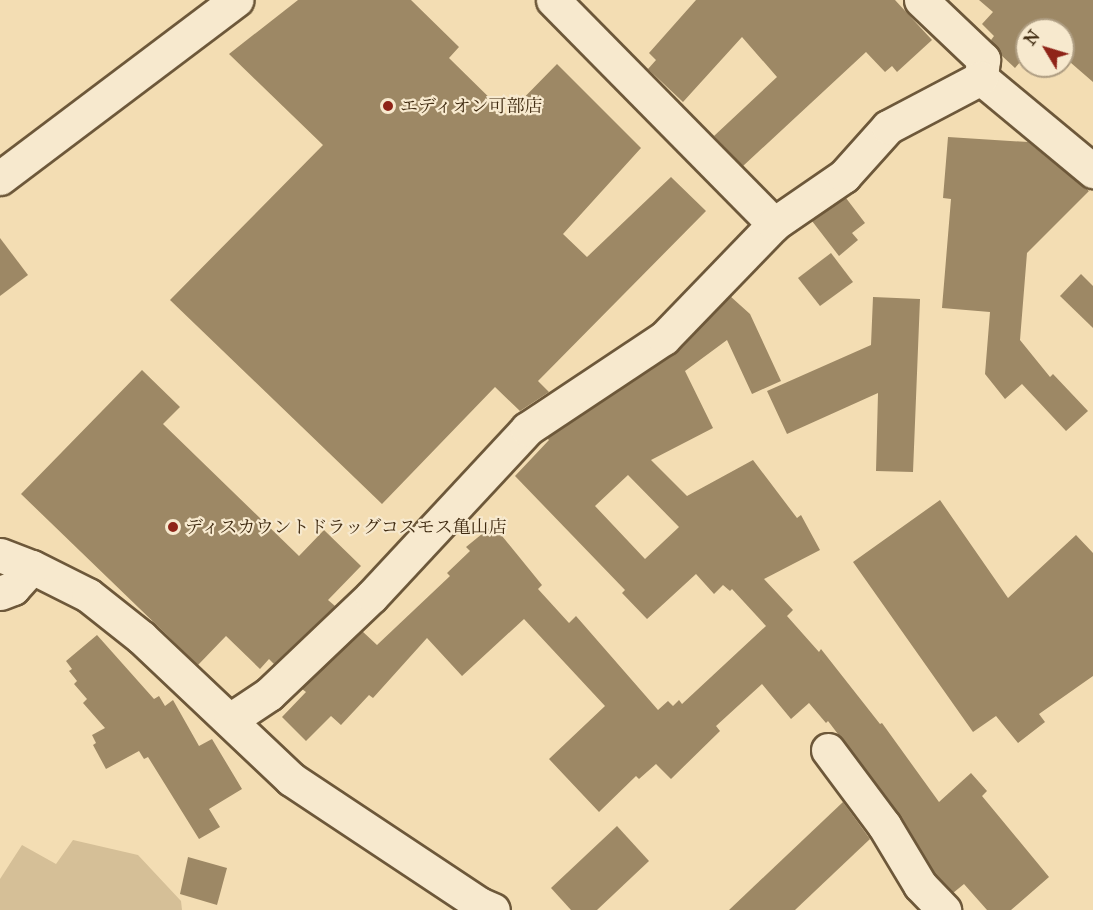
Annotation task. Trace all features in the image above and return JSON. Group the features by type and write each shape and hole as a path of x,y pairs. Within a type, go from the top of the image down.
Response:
{"street":[{"path":"0,178 236,0"},
{"path":"553,0 774,224"},
{"path":"921,0 983,59 981,78"},
{"path":"230,720 269,694 372,596 527,429 664,338 774,224 844,176 888,128 981,78"},
{"path":"981,78 1093,171"},
{"path":"0,555 32,567 88,595 141,637 291,779 482,908"},
{"path":"0,593 13,588 32,567"},
{"path":"828,750 884,825 920,885 944,910"}],"shaded area":[{"path":"73,840 138,855 181,901 182,910 0,910 0,879 22,845 56,864"}],"building":[{"path":"298,0 411,0 459,47 449,58 507,115 557,64 641,148 563,234 587,257 671,177 706,211 538,381 549,392 520,411 495,387 382,504 170,300 323,145 229,54"},
{"path":"696,0 895,0 932,40 897,72 892,66 885,72 866,52 743,166 714,136 777,77 742,37 683,102 648,69 656,60 649,53"},
{"path":"979,0 1093,0 1093,82 1075,66 1075,18 1015,18 1015,68 1001,55 991,40 994,36 982,24 993,12"},
{"path":"948,137 1028,142 1089,191 1027,253 1020,340 1050,377 1053,374 1088,411 1066,431 1022,384 1005,399 985,374 990,312 942,308 951,199 943,198"},
{"path":"846,198 865,223 852,233 858,240 839,256 812,221"},
{"path":"0,238 28,275 0,296"},
{"path":"831,253 853,282 820,306 798,278"},
{"path":"1081,274 1093,286 1093,328 1060,296"},
{"path":"730,296 750,314 781,381 752,394 727,340 685,371 713,428 651,460 687,496 753,460 797,518 801,515 820,550 764,579 793,610 787,616 819,652 821,649 880,724 882,723 939,802 971,773 987,791 982,796 1049,877 1011,910 987,910 964,884 953,893 935,874 899,814 828,721 826,723 809,703 791,719 762,684 716,726 720,731 671,779 656,764 639,779 636,776 599,812 549,759 605,706 524,619 462,676 427,638 373,698 369,695 341,725 331,716 306,741 282,717 306,692 302,689 362,631 377,645 450,576 447,573 470,551 466,547 493,525 542,585 538,589 569,623 576,616 658,710 668,701 673,706 679,700 682,704 766,626 732,589 730,591 723,585 714,594 696,574 647,619 622,593 625,590 515,476 549,440 547,438 675,353","holes":["628,475 679,527 645,559 595,506"]},
{"path":"873,297 920,299 913,472 876,471 878,393 787,434 767,391 871,345"},
{"path":"142,370 180,407 163,424 299,556 324,530 361,566 328,600 335,606 274,664 269,659 260,669 226,636 198,665 21,494"},
{"path":"940,500 1008,598 1076,535 1093,553 1093,676 1039,714 1045,722 1018,743 996,716 973,732 853,562"},
{"path":"97,635 154,699 159,696 165,706 173,700 199,746 212,739 242,789 209,809 220,827 199,839 148,757 144,759 139,751 106,769 93,745 96,743 92,735 105,728 83,703 87,699 74,684 77,681 69,671 72,669 66,661"},
{"path":"843,802 870,839 795,910 729,910"},
{"path":"617,826 649,861 597,910 571,910 551,888"},
{"path":"188,857 227,868 217,905 180,894"}],"place":[{"name":"エディオン可部店","path":"388,106"},
{"name":"ディスカウントドラッグコスモス亀山店","path":"173,527"}]}
